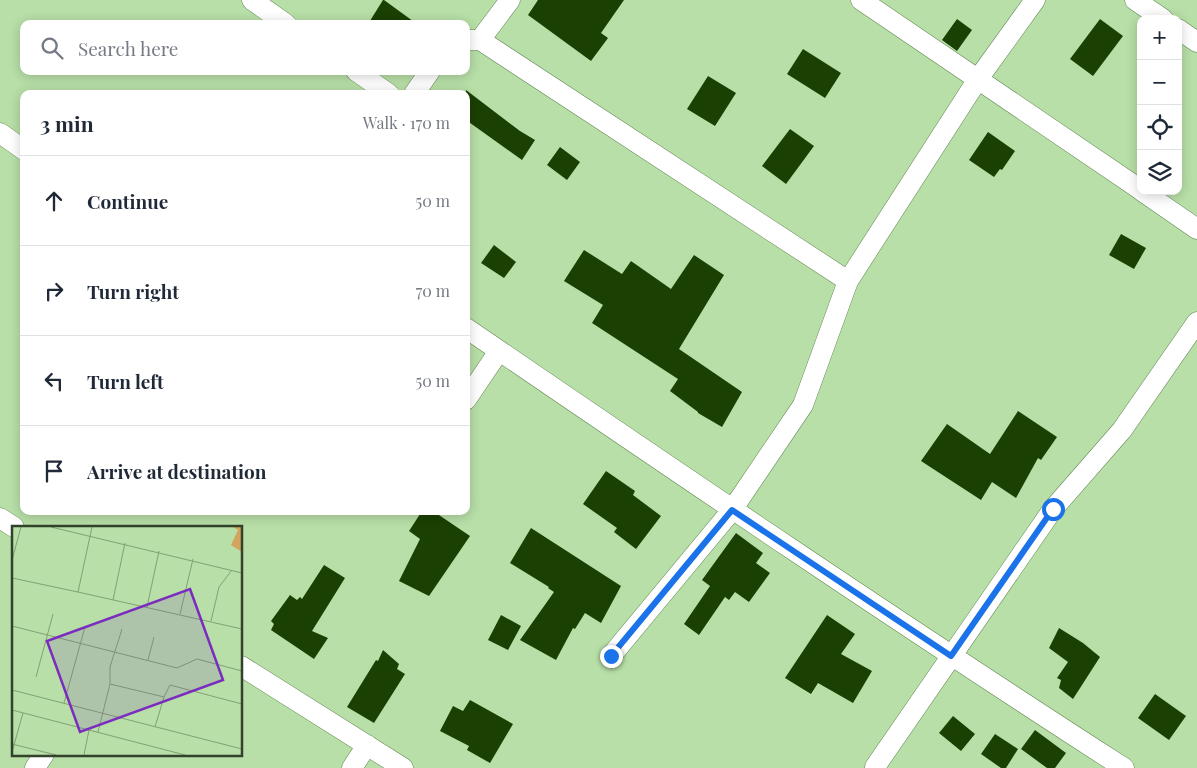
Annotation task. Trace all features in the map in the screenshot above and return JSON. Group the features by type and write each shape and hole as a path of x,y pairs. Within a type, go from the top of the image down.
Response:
{"street":[{"path":"252,0 280,20"},
{"path":"510,0 473,40 848,281"},
{"path":"861,0 1137,188"},
{"path":"611,656 732,510 803,405 848,281 978,79 1035,0"},
{"path":"1135,0 1157,15"},
{"path":"1182,32 1197,42"},
{"path":"362,75 382,90"},
{"path":"417,90 427,75"},
{"path":"0,133 20,147"},
{"path":"1147,195 1197,228"},
{"path":"875,767 1053,509 1122,430 1197,322"},
{"path":"470,331 732,510 951,656 1124,768"},
{"path":"470,394 499,351"},
{"path":"0,518 12,526"},
{"path":"242,667 403,768"},
{"path":"352,768 366,745"},
{"path":"34,768 43,756"}],"building":[{"path":"384,0 412,20 370,20"},
{"path":"538,0 624,0 601,33 608,38 591,61 528,15"},
{"path":"957,19 972,30 957,51 942,40"},
{"path":"1100,19 1123,36 1093,76 1070,59"},
{"path":"803,49 841,73 825,98 787,74"},
{"path":"708,76 736,93 715,126 687,109"},
{"path":"470,93 535,140 522,160 470,123"},
{"path":"790,129 814,146 786,184 762,166"},
{"path":"988,132 1015,151 1002,170 1000,169 994,177 969,160"},
{"path":"560,147 580,162 567,180 547,165"},
{"path":"1121,234 1146,248 1134,269 1109,255"},
{"path":"494,245 516,262 504,278 481,263"},
{"path":"584,250 622,274 631,261 671,289 694,255 724,275 679,349 742,392 722,427 698,413 670,391 678,379 592,323 603,305 564,281"},
{"path":"1018,411 1057,437 1041,460 1038,458 1016,498 992,482 981,500 921,461 947,424 990,454"},
{"path":"606,471 635,491 633,495 661,516 636,549 614,532 617,528 583,504"},
{"path":"419,515 439,515 470,536 429,596 399,581 420,539 409,531"},
{"path":"531,528 621,586 601,623 585,613 575,629 573,628 556,660 520,640 554,592 510,563"},
{"path":"736,533 763,553 756,563 770,573 749,602 735,592 729,600 725,597 699,635 684,624 710,586 702,580"},
{"path":"324,565 345,578 312,631 328,638 314,659 271,630 274,624 271,621 290,595 297,600 300,597 302,599"},
{"path":"501,615 521,626 508,650 488,640"},
{"path":"827,615 855,634 841,654 872,671 853,703 818,683 811,694 785,678"},
{"path":"1059,628 1083,643 1100,657 1073,699 1059,688 1061,680 1057,678 1068,662 1049,648"},
{"path":"383,650 399,664 397,669 405,674 374,723 347,707 376,660 378,661"},
{"path":"1155,694 1186,716 1169,740 1138,718"},
{"path":"470,700 513,724 490,763 467,750 469,746 440,731 453,706 463,711"},
{"path":"953,716 975,734 961,751 939,733"},
{"path":"1035,730 1066,753 1055,768 1047,768 1021,749"},
{"path":"995,734 1018,749 1006,768 1001,768 981,754"}],"route":[{"path":"611,656 732,510 951,656 1053,509"}]}
